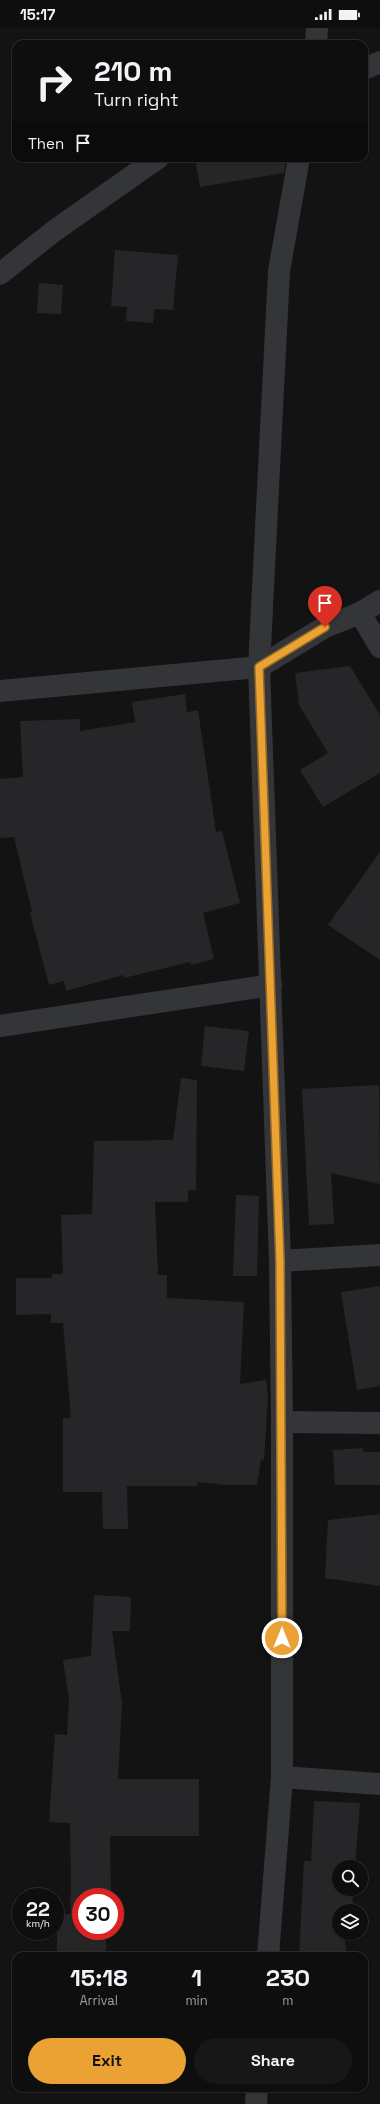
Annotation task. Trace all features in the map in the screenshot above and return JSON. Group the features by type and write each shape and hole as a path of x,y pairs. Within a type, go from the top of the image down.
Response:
{"street":[{"path":"316,40 317,28"},
{"path":"368,66 380,62"},
{"path":"0,274 54,231 152,162"},
{"path":"268,1952 282,1777 282,1422 280,1261 259,667 279,271 298,162"},
{"path":"0,692 259,667 325,627 360,613 380,601"},
{"path":"360,613 380,647"},
{"path":"0,1026 271,985"},
{"path":"280,1261 380,1255"},
{"path":"282,1422 380,1423"},
{"path":"282,1777 380,1784"},
{"path":"256,2104 257,2092"}],"building":[{"path":"196,162 285,162 284,173 200,187"},
{"path":"115,250 178,255 173,310 154,309 153,323 126,321 127,307 111,306"},
{"path":"39,283 63,285 61,314 37,313"},
{"path":"350,666 380,715 380,773 323,807 300,770 328,753 299,705 295,673"},
{"path":"185,694 187,712 198,710 216,832 222,831 240,903 203,913 214,959 191,965 190,962 124,978 123,975 66,991 64,981 49,985 30,913 32,912 14,837 0,838 0,779 23,777 20,721 80,719 80,731 135,722 132,702"},
{"path":"380,852 380,960 328,925"},
{"path":"205,1026 249,1031 244,1071 201,1066"},
{"path":"181,1078 197,1080 196,1190 188,1190 188,1202 155,1202 158,1275 167,1275 167,1298 244,1302 240,1384 266,1380 268,1398 264,1460 261,1459 257,1485 226,1485 197,1482 197,1486 127,1486 128,1529 103,1529 102,1492 63,1492 63,1418 71,1418 63,1323 51,1323 51,1314 16,1315 16,1278 52,1278 52,1274 63,1274 61,1215 92,1214 94,1141 173,1140"},
{"path":"379,1085 380,1184 331,1173 334,1224 309,1225 302,1089"},
{"path":"236,1195 259,1196 257,1276 233,1276"},
{"path":"380,1286 380,1386 357,1390 341,1292"},
{"path":"363,1448 363,1452 380,1452 380,1485 335,1485 333,1450"},
{"path":"380,1514 380,1586 325,1578 328,1520"},
{"path":"94,1595 131,1597 130,1631 112,1631 122,1703 118,1779 199,1779 199,1836 110,1836 111,1888 72,1888 72,1940 106,1940 106,1952 57,1952 57,1940 64,1940 64,1914 70,1914 71,1887 70,1823 49,1822 55,1734 67,1735 69,1700 63,1660 91,1656"},
{"path":"314,1801 360,1803 356,1860 332,1860 332,1896 353,1896 352,1904 332,1904 332,1940 345,1940 346,1952 299,1952 304,1861 311,1861"}],"route":[{"path":"282,1638 280,1261 259,667 325,627"}]}
